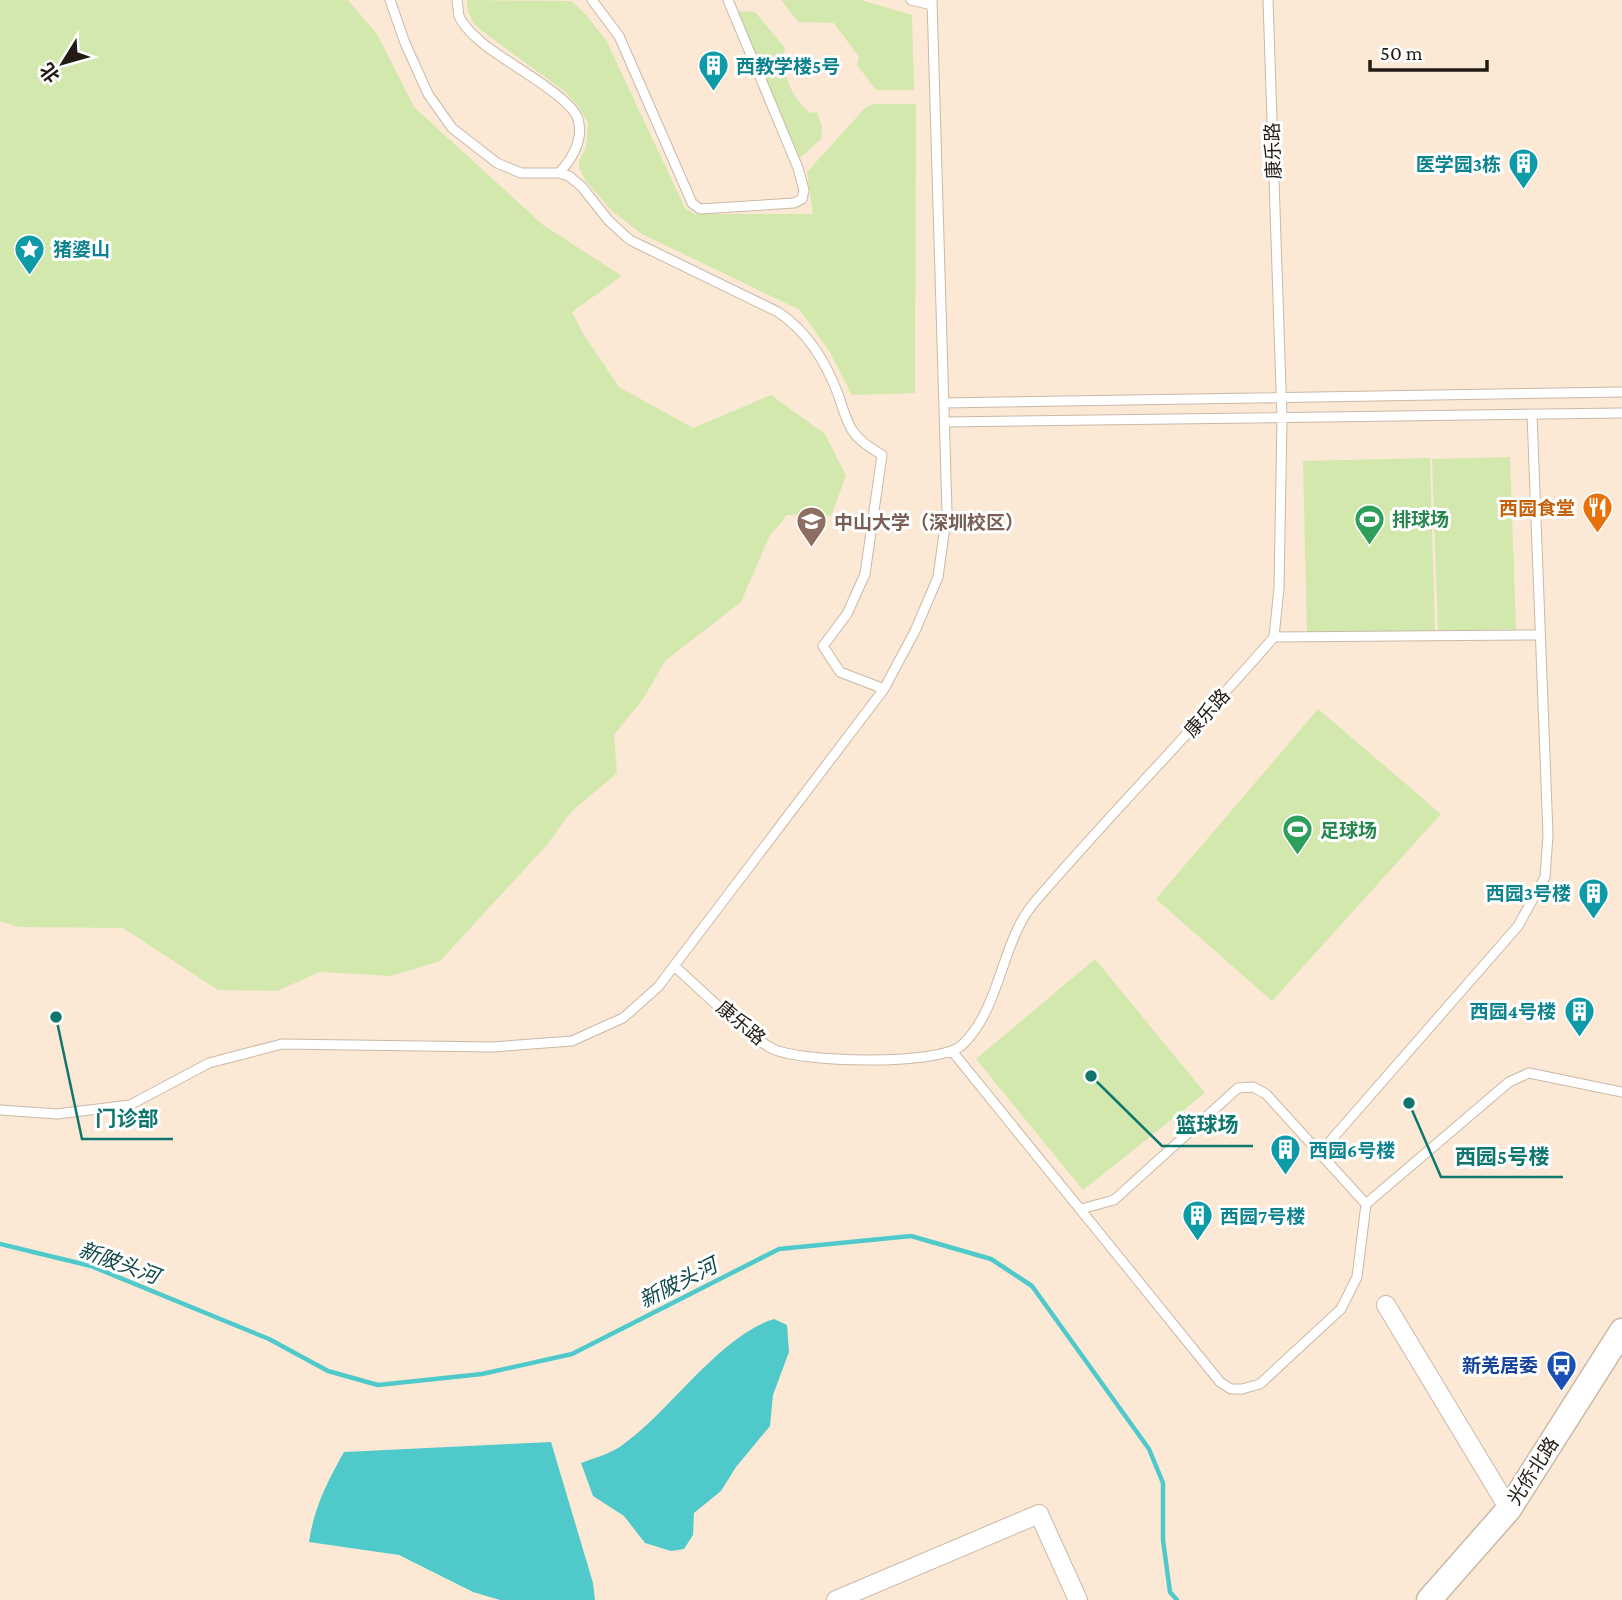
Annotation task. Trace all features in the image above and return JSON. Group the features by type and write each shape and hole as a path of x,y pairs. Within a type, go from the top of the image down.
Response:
{"street":[{"path":"1386,1305 1509,1509"},
{"name":"光侨北路","path":"1429,1600 1509,1509 1622,1331"},
{"path":"836,1600 1039,1514 1078,1600"}],"lane":[{"path":"390,0 405,43 428,94 452,128 497,163 520,173 559,173 569,176 631,240 778,312 795,323 815,347 836,388 852,430 865,444 882,455 866,574 847,614 823,646 840,672 884,689"},
{"path":"457,0 459,17 471,33 490,50 567,103 578,120 579,139 573,158 559,173"},
{"path":"592,0 620,36 692,203 700,209 794,203 802,199 804,190 798,168 728,0"},
{"path":"0,1110 57,1114 130,1105 209,1063 282,1044 492,1047 572,1041 623,1018 658,987 884,689 915,631 938,578 947,512 932,3 911,0"},
{"name":"康乐路","path":"674,966 772,1049 802,1057 871,1060 941,1056 953,1051 962,1045 979,1023 1028,910 1274,638 1279,588 1282,418 1268,0"},
{"path":"944,403 1622,392"},
{"path":"945,422 1622,413"},
{"path":"1319,1154 1518,926 1545,877 1548,835 1532,414"},
{"path":"1274,638 1540,635"},
{"path":"953,1051 1220,1382 1231,1389 1260,1384 1341,1309 1357,1277 1366,1204 1509,1082 1529,1073 1622,1092"},
{"path":"1080,1209 1114,1200 1238,1088 1253,1087 1266,1094 1366,1204"}],"green space":[{"path":"0,0 348,0 377,34 414,107 543,225 622,276 572,312 582,332 619,387 693,428 771,395 825,434 846,476 831,516 787,515 769,537 741,602 665,661 643,699 614,735 617,773 571,812 546,846 440,961 391,976 320,972 277,991 218,990 123,928 18,927 0,921"},
{"path":"467,0 572,1 606,40 685,208 694,214 813,214 807,172 865,108 873,104 916,104 915,393 852,395 830,352 800,310 642,234 612,211 586,181 579,168 579,161 586,148 588,123 579,107 564,91 478,28 467,8"},
{"path":"781,0 861,0 912,15 914,90 876,90 857,65 859,57 834,23 798,22"},
{"path":"736,11 755,12 785,48 784,66 793,93 811,113 817,112 822,127 821,139 800,158"},
{"path":"1510,457 1516,629 1438,631 1432,459"},
{"name":"排球场","path":"1430,458 1435,631 1307,633 1303,461"},
{"name":"足球场","path":"1318,709 1441,814 1272,1001 1156,899"},
{"path":"1095,959 1205,1093 1083,1190 976,1059"}],"water":[{"path":"774,1319 787,1325 789,1352 773,1395 770,1426 736,1467 721,1491 694,1513 693,1535 684,1549 671,1551 645,1543 624,1516 593,1496 581,1463 621,1446 734,1341"},
{"path":"551,1442 593,1583 595,1600 500,1600 473,1592 399,1555 309,1542 322,1495 344,1452"}],"waterway":[{"name":"新陂头河","path":"0,1244 91,1266 269,1339 328,1371 378,1385 482,1374 572,1354 779,1249 911,1236 991,1259 1032,1286 1149,1449 1163,1483 1163,1540 1170,1592 1177,1600"}],"place":[{"name":"西教学楼5号","path":"713,93"},
{"name":"医学园3栋","path":"1524,191"},
{"name":"猪婆山","path":"30,276"},
{"name":"西园食堂","path":"1598,535"},
{"name":"排球场","path":"1369,546"},
{"name":"中山大学（深圳校区）","path":"811,549"},
{"name":"足球场","path":"1297,857"},
{"name":"西园3号楼","path":"1594,920"},
{"name":"门诊部","path":"56,1017"},
{"name":"西园4号楼","path":"1579,1038"},
{"name":"篮球场","path":"1091,1076"},
{"name":"西园5号楼","path":"1409,1103"},
{"name":"西园6号楼","path":"1286,1177"},
{"name":"西园7号楼","path":"1197,1243"},
{"name":"新羌居委","path":"1561,1392"}]}
